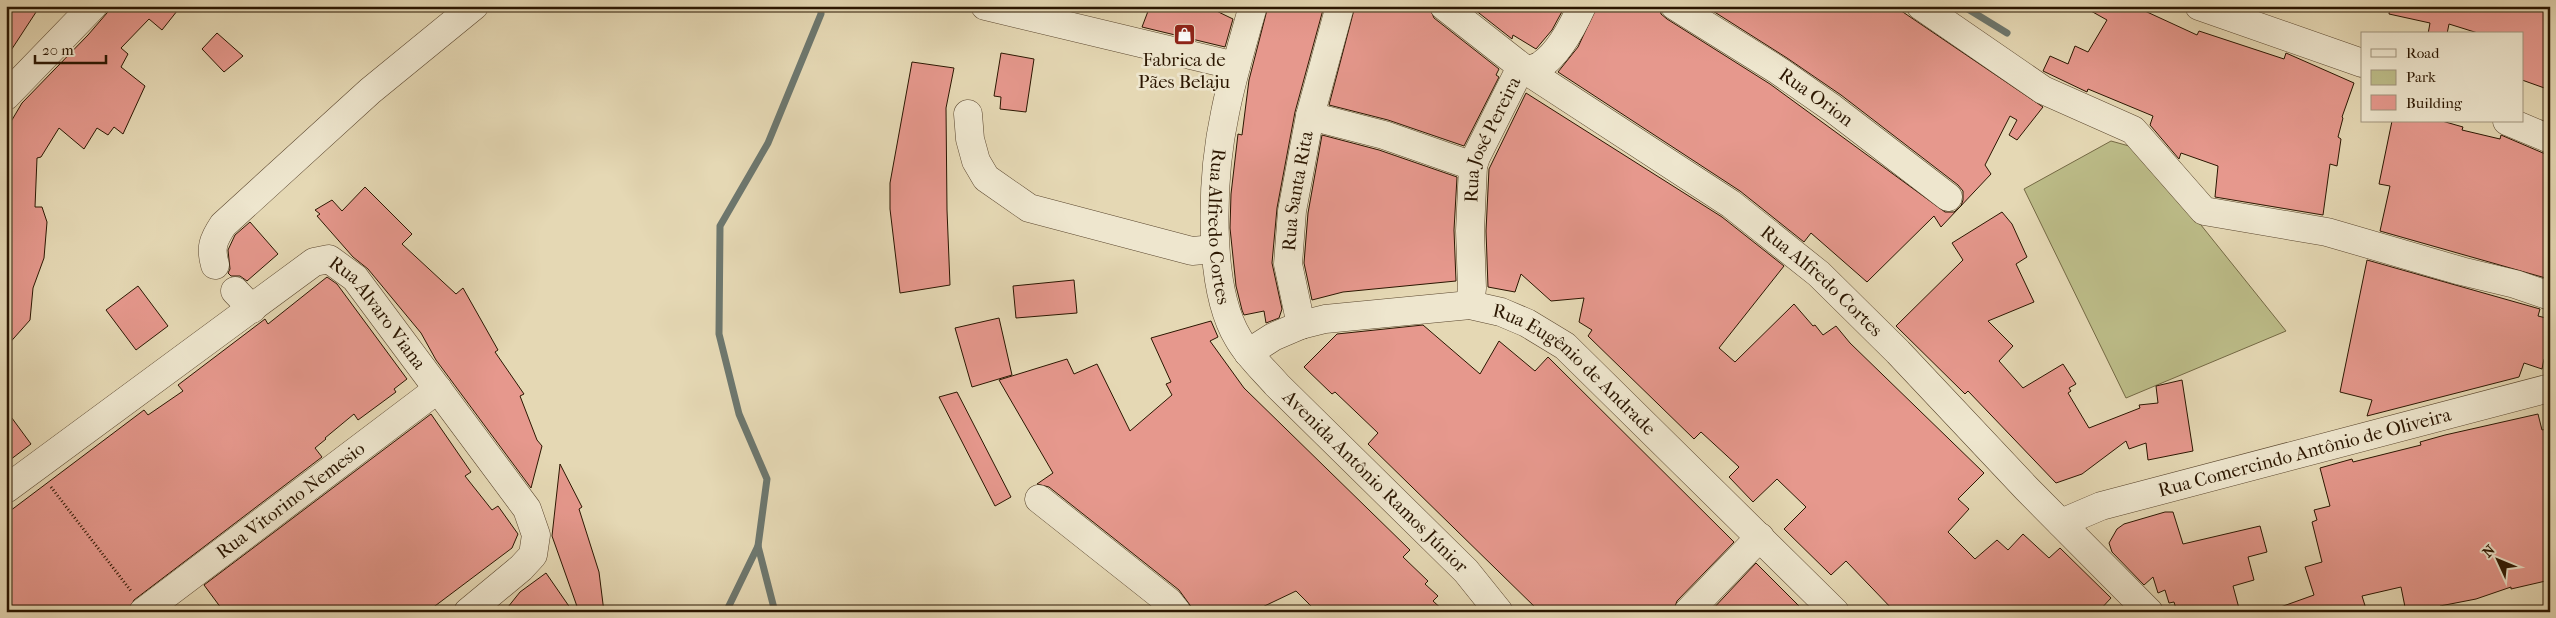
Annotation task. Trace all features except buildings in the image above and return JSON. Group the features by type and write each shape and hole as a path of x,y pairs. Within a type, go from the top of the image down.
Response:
{"street":[{"path":"6,96 93,6"},
{"path":"215,265 211,250 213,240 223,225 370,91 474,6"},
{"path":"985,6 1236,66"},
{"name":"Rua Alfredo Cortes","path":"1248,353 1233,329 1219,285 1215,211 1220,144 1236,66 1253,6"},
{"name":"Rua Santa Rita","path":"1301,325 1288,264 1292,211 1310,116 1340,6"},
{"name":"Rua Alfredo Cortes","path":"1444,6 1527,71 1702,183 1749,217 1819,274 1898,352 2149,612"},
{"name":"Rua José Pereira","path":"1470,305 1472,288 1470,231 1473,166 1516,76 1538,67 1551,57 1582,6"},
{"name":"Rua Orion","path":"1675,6 1792,80 1948,197"},
{"path":"1921,6 2053,96 2133,130 2197,205 2212,213 2233,214 2327,232 2461,272 2515,284 2550,296"},
{"path":"2199,6 2361,63"},
{"path":"968,114 970,139 976,161 986,178 1028,208 1192,251 1216,249"},
{"name":"Rua Santa Rita","path":"1310,116 1384,135 1473,166"},
{"path":"2509,122 2550,139"},
{"name":"Rua Alvaro Viana","path":"6,489 36,468 243,300 314,262 328,259 336,262 355,278 527,509 536,535 533,555 522,568 468,612"},
{"name":"Rua Eugênio de Andrade","path":"1248,353 1273,337 1301,325 1326,318 1470,305 1501,312 1527,323 1565,346 1835,612"},
{"name":"Avenida Antônio Ramos Júnior","path":"1248,353 1277,385 1466,571 1499,612"},
{"name":"Rua Comercindo Antônio de Oliveira","path":"2061,523 2101,506 2550,388"},
{"name":"Rua Vitorino Nemesio","path":"144,611 438,389"},
{"path":"1039,499 1169,602 1177,612"},
{"path":"1688,612 1760,537"}],"path":[{"path":"36,468 144,611"}],"green space":[{"path":"2111,141 2140,149 2286,331 2126,398 2024,189"}],"waterway":[{"path":"775,612 758,546 767,479 739,414 719,334 720,226 768,143 821,14 821,6"},
{"path":"1963,6 2007,33"},
{"path":"726,612 758,546"}],"place":[{"name":"Fabrica de Pães Belaju","path":"1184,34"}]}
